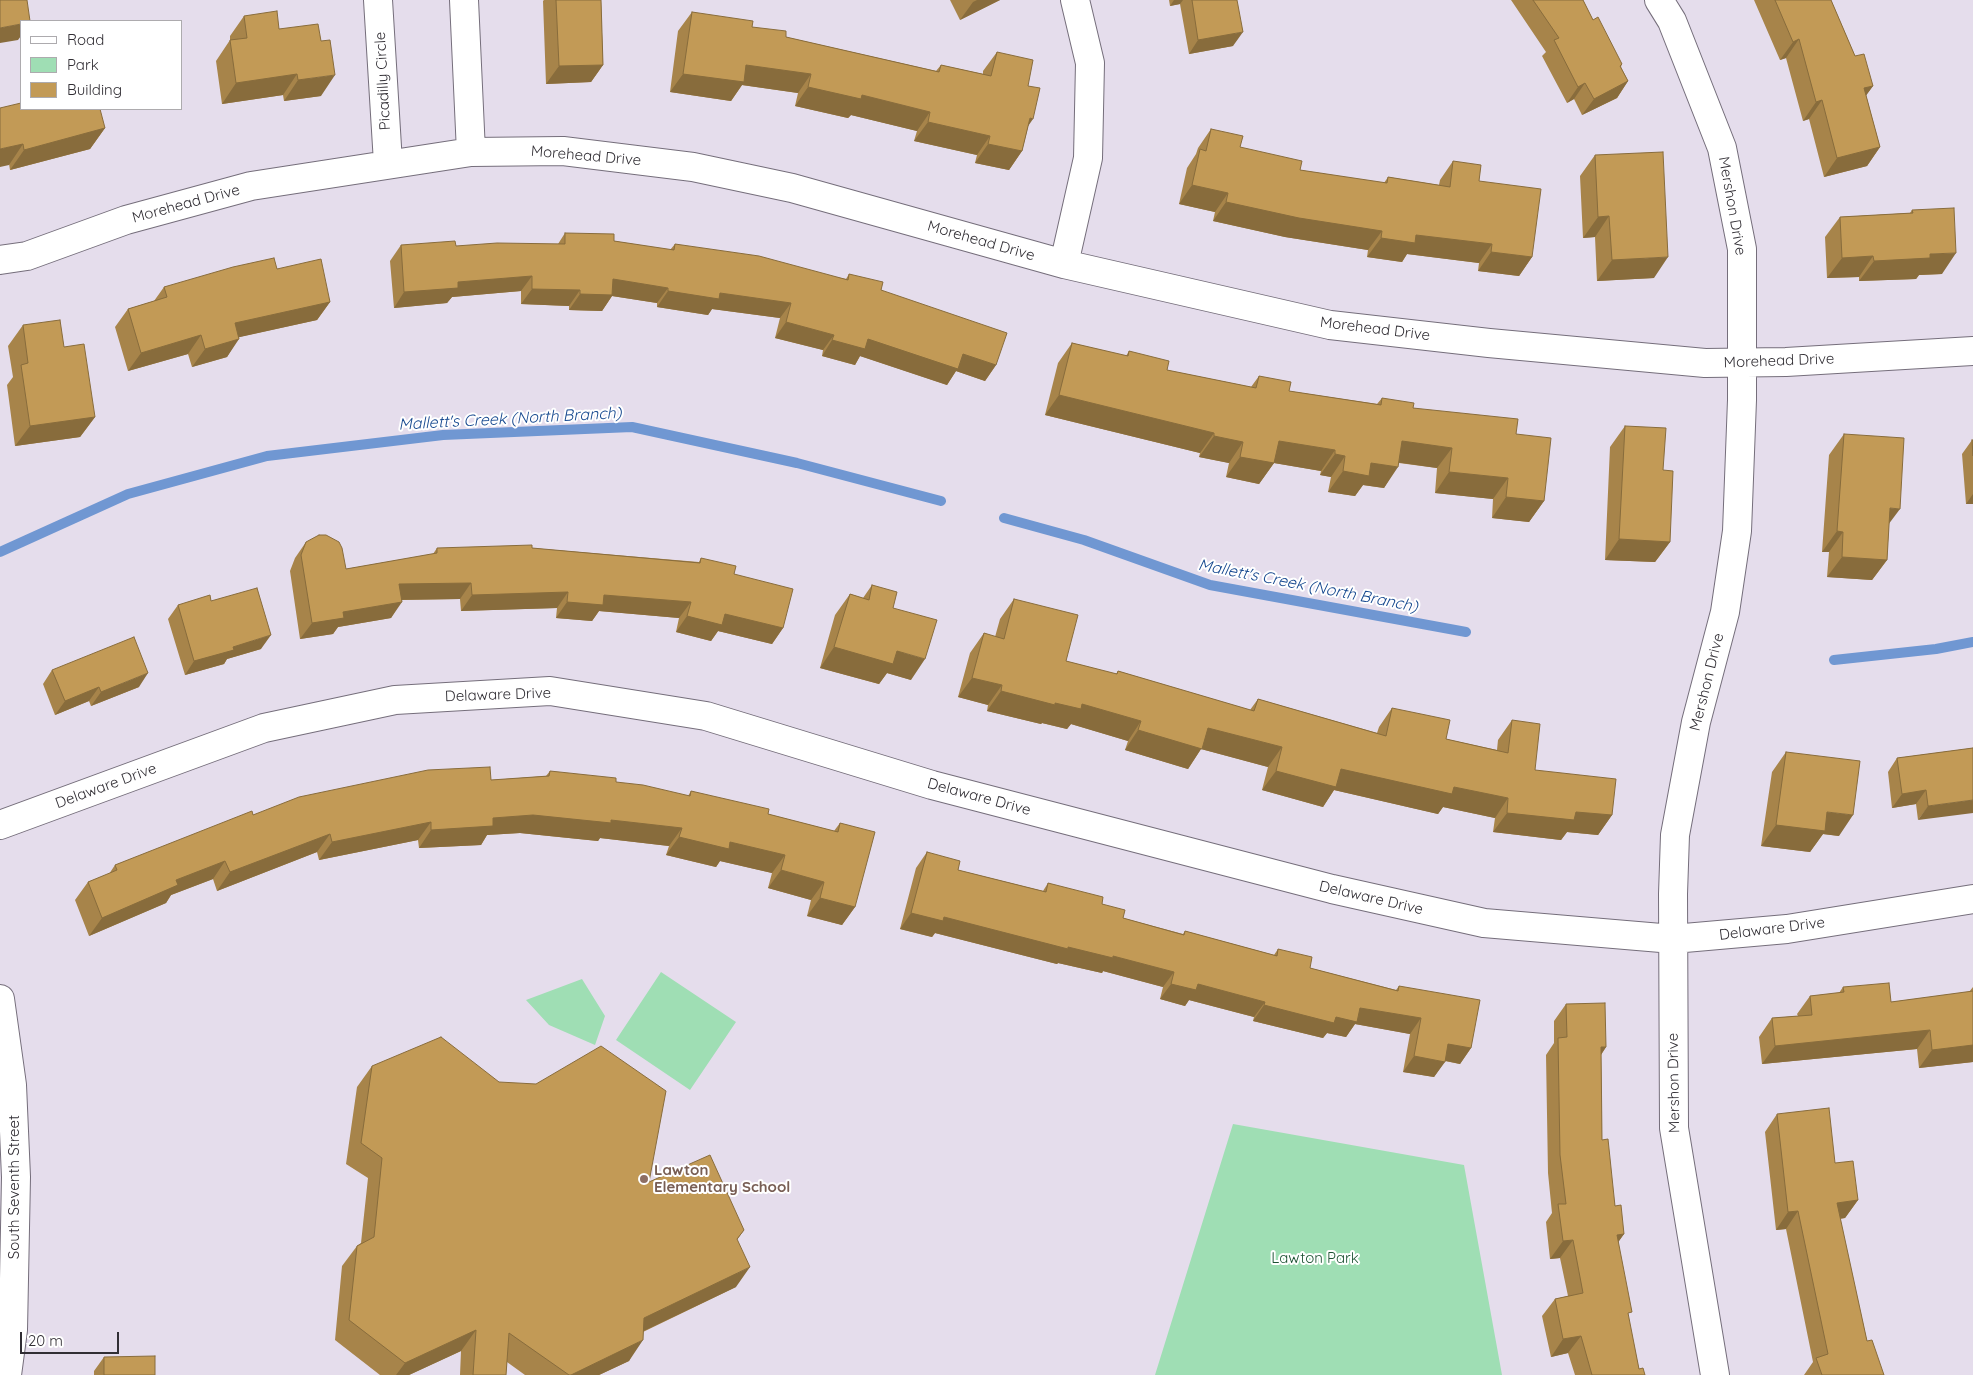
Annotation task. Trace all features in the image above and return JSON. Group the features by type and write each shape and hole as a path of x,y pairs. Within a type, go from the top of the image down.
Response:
{"street":[{"name":"Picadilly Circle","path":"378,0 388,163"},
{"path":"464,0 471,152"},
{"path":"1064,264 1088,158 1090,64 1075,0"},
{"name":"Mershon Drive","path":"1659,0 1672,21 1722,148 1742,249 1737,530 1725,612 1696,722 1675,835 1673,939 1674,1128 1715,1375"},
{"name":"Morehead Drive","path":"0,260 27,256 126,220 251,186 388,163 471,152 563,151 693,167 792,188 1064,264 1330,325 1488,343 1705,362 1741,363 1973,352"},
{"name":"Delaware Drive","path":"0,825 264,728 395,700 550,691 706,716 932,785 1322,887 1484,923 1673,939 1787,929 1973,899"},
{"name":"South Seventh Street","path":"0,999 12,1085 16,1178 13,1330 7,1375"}],"green space":[{"path":"661,972 736,1022 690,1090 616,1040"},
{"path":"582,979 605,1016 595,1045 549,1025 526,1000"},
{"name":"Lawton Park","path":"1233,1124 1464,1165 1502,1375 1155,1375"}],"building":[{"path":"0,0 27,0 30,20 20,20 20,24 0,28"},
{"path":"556,0 601,0 603,65 559,66"},
{"path":"1192,0 1237,0 1243,32 1198,40"},
{"path":"1533,0 1583,0 1593,20 1598,17 1622,64 1620,66 1628,81 1594,99 1585,83 1578,87 1554,40 1559,38"},
{"path":"1775,0 1831,0 1855,56 1864,54 1873,86 1864,88 1880,147 1837,158 1822,100 1816,102 1799,39 1793,42"},
{"path":"277,11 279,29 318,24 321,41 330,40 335,75 298,80 297,74 236,83 230,40 247,38 244,16"},
{"path":"692,12 753,21 752,27 786,31 786,37 939,72 941,65 991,76 997,52 1033,60 1028,86 1040,88 1033,119 1030,118 1022,151 988,144 990,136 928,122 930,112 862,95 861,99 808,87 811,74 746,65 744,82 683,74"},
{"path":"20,103 20,110 100,110 105,128 24,150 23,144 0,149 0,108"},
{"path":"1211,129 1243,136 1240,147 1302,161 1300,170 1387,183 1388,177 1450,187 1453,161 1481,165 1479,181 1541,189 1532,257 1491,252 1492,244 1416,235 1415,243 1381,238 1382,231 1299,218 1226,202 1228,193 1192,185 1200,149 1206,151"},
{"path":"1663,152 1668,257 1612,260 1609,216 1598,217 1595,155"},
{"path":"1954,208 1956,253 1930,254 1930,258 1874,261 1873,256 1842,258 1840,217 1913,213 1912,210"},
{"path":"565,233 614,234 614,241 674,250 675,244 759,256 848,280 849,274 883,282 881,290 1007,333 996,365 963,354 958,369 868,339 865,349 832,340 834,335 786,322 791,303 720,293 719,299 668,291 668,288 613,279 612,295 580,294 580,290 532,289 532,276 458,282 458,288 404,292 401,245 455,241 456,246 497,243 565,244"},
{"path":"274,258 277,269 321,259 330,302 235,323 239,339 205,349 201,335 141,353 128,309 167,297 164,287 233,267"},
{"path":"60,320 64,347 84,344 95,417 30,426 21,365 28,363 23,325"},
{"path":"1072,343 1128,356 1129,351 1169,361 1167,370 1256,388 1259,376 1291,382 1289,391 1381,405 1382,398 1414,403 1413,408 1518,419 1516,434 1551,438 1544,501 1506,497 1508,478 1449,472 1452,448 1402,441 1398,467 1371,463 1369,476 1343,471 1345,456 1335,454 1335,450 1279,441 1274,463 1240,457 1243,442 1214,436 1214,433 1059,395"},
{"path":"1625,426 1666,428 1663,470 1673,471 1670,542 1619,539"},
{"path":"1844,434 1904,438 1900,509 1890,508 1887,560 1842,557 1843,532 1837,531"},
{"path":"319,535 326,535 339,542 346,569 437,553 437,548 532,545 532,548 700,563 701,558 736,566 734,574 793,589 783,628 725,614 722,625 687,616 691,602 604,595 603,605 567,602 568,592 472,595 471,583 399,584 402,602 343,612 344,618 312,623 301,555 306,542"},
{"path":"872,585 897,592 893,608 937,620 925,659 897,651 893,664 834,647 850,594 869,600"},
{"path":"257,588 271,635 233,647 234,650 194,661 178,605 210,595 211,601"},
{"path":"1014,599 1078,615 1066,661 1117,674 1118,671 1254,711 1258,699 1386,736 1392,708 1450,720 1446,739 1508,753 1512,720 1540,724 1535,770 1616,779 1612,815 1576,812 1574,820 1507,813 1508,798 1454,787 1452,794 1341,769 1336,787 1276,771 1282,747 1208,728 1202,749 1138,730 1141,721 1082,704 1081,709 1055,703 1055,705 1001,691 1002,685 972,678 984,633 1004,639"},
{"path":"134,637 148,673 101,692 99,687 65,701 52,670"},
{"path":"1973,748 1973,800 1928,806 1926,790 1902,794 1897,758"},
{"path":"1786,752 1860,761 1853,815 1827,812 1825,831 1776,825"},
{"path":"490,767 491,780 549,776 550,771 616,778 616,782 643,785 690,796 691,791 769,809 768,814 838,832 840,823 875,832 855,907 820,898 824,882 781,870 785,855 730,842 729,849 679,837 682,828 611,820 611,823 533,815 493,818 493,826 431,830 431,822 332,842 330,834 230,872 225,861 176,880 178,885 102,918 88,882 117,870 115,865 252,811 253,815 299,797 428,770"},
{"path":"927,852 960,861 958,870 1046,892 1048,883 1103,897 1102,904 1125,910 1123,918 1184,935 1185,931 1277,956 1278,949 1312,957 1310,968 1398,991 1399,986 1480,1000 1471,1048 1448,1044 1445,1062 1414,1056 1421,1018 1360,1008 1357,1022 1336,1017 1334,1023 1264,1005 1265,1002 1198,984 1196,990 1171,984 1174,972 1113,956 1113,958 1068,947 1068,949 944,917 943,921 911,913"},
{"path":"1889,983 1891,1002 1973,991 1973,1045 1932,1050 1930,1030 1775,1046 1772,1018 1812,1015 1810,996 1844,992 1843,987"},
{"path":"1605,1003 1606,1047 1601,1047 1602,1140 1608,1139 1615,1206 1621,1205 1624,1234 1617,1235 1632,1312 1628,1313 1639,1369 1643,1368 1645,1375 1592,1375 1581,1336 1563,1339 1555,1299 1583,1293 1573,1240 1563,1241 1558,1204 1566,1204 1560,1155 1558,1038 1567,1037 1566,1004"},
{"path":"441,1037 499,1082 536,1084 601,1046 666,1091 649,1182 710,1155 744,1230 737,1239 750,1267 644,1318 643,1340 571,1375 509,1333 506,1375 473,1375 476,1330 405,1363 349,1320 357,1246 374,1237 382,1158 361,1143 372,1066"},
{"path":"1829,1108 1835,1163 1853,1161 1858,1200 1837,1203 1867,1341 1872,1340 1884,1375 1822,1375 1816,1358 1828,1354 1798,1211 1788,1212 1777,1114"},
{"path":"155,1356 155,1375 104,1375 104,1357"}],"waterway":[{"name":"Mallett's Creek (North Branch)","path":"0,552 128,494 267,456 443,435 632,427 797,463 941,501"},
{"name":"Mallett's Creek (North Branch)","path":"1004,518 1084,540 1210,585 1466,632"},
{"name":"Mallett's Creek (North Branch)","path":"1834,660 1936,649 1973,642"}],"place":[{"name":"Lawton Elementary School","path":"644,1179"}]}
